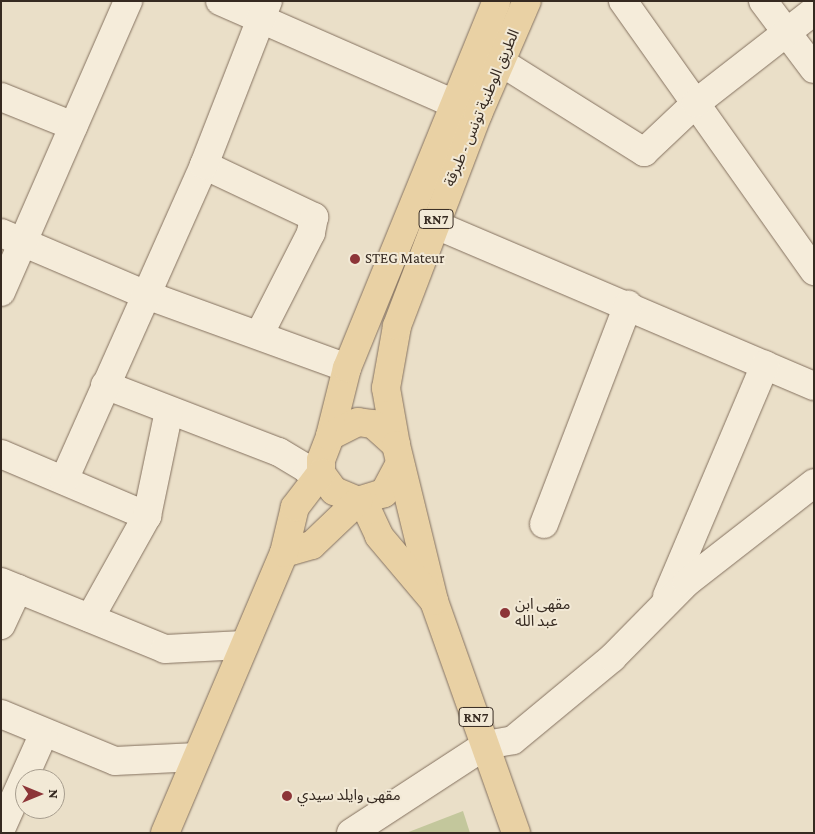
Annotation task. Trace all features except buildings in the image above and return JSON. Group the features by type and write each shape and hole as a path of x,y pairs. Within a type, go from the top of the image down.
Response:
{"main road":[{"name":"الطريق الوطنية تونس - طبرقة","path":"330,436 347,368 453,102 497,1"},
{"name":"الطريق الوطنية تونس - طبرقة","path":"516,833 434,601 398,455 386,388 392,352 434,224 478,114 527,1"},
{"path":"284,553 312,545 360,501 384,493 398,455 373,424 358,422 330,436"},
{"name":"RN7","path":"318,476 322,451 330,436"},
{"path":"165,833 284,553 295,507 318,476 334,491 360,501"},
{"name":"الطريق الوطنية تونس - طبرقة","path":"360,501 379,536 434,601"}],"street":[{"path":"1,292 12,238 74,126 128,1"},
{"path":"220,1 265,10 478,114"},
{"path":"623,1 814,271"},
{"path":"763,1 785,33 814,69"},
{"path":"64,480 144,294 204,165 265,10"},
{"path":"476,48 501,61 644,152 696,103 814,10"},
{"path":"1,97 74,126"},
{"path":"204,165 314,217 311,233 259,335"},
{"path":"434,224 628,305 814,386"},
{"path":"12,238 144,294 347,368"},
{"path":"544,524 628,305"},
{"path":"663,606 765,366"},
{"path":"105,385 279,452 318,476"},
{"path":"90,618 147,516 169,411"},
{"path":"1,454 147,516"},
{"path":"351,833 486,745 513,740 550,711 663,606 814,483"},
{"path":"1,626 10,585 164,649 244,645"},
{"path":"1,714 115,761 197,757"},
{"path":"1,829 7,800 44,733"}],"green space":[{"path":"463,811 470,833 406,833"}],"place":[{"name":"STEG Mateur","path":"355,259"},
{"name":"مقهى ابن عبد الله","path":"505,613"},
{"name":"مقهى وايلد سيدي","path":"287,796"}]}
